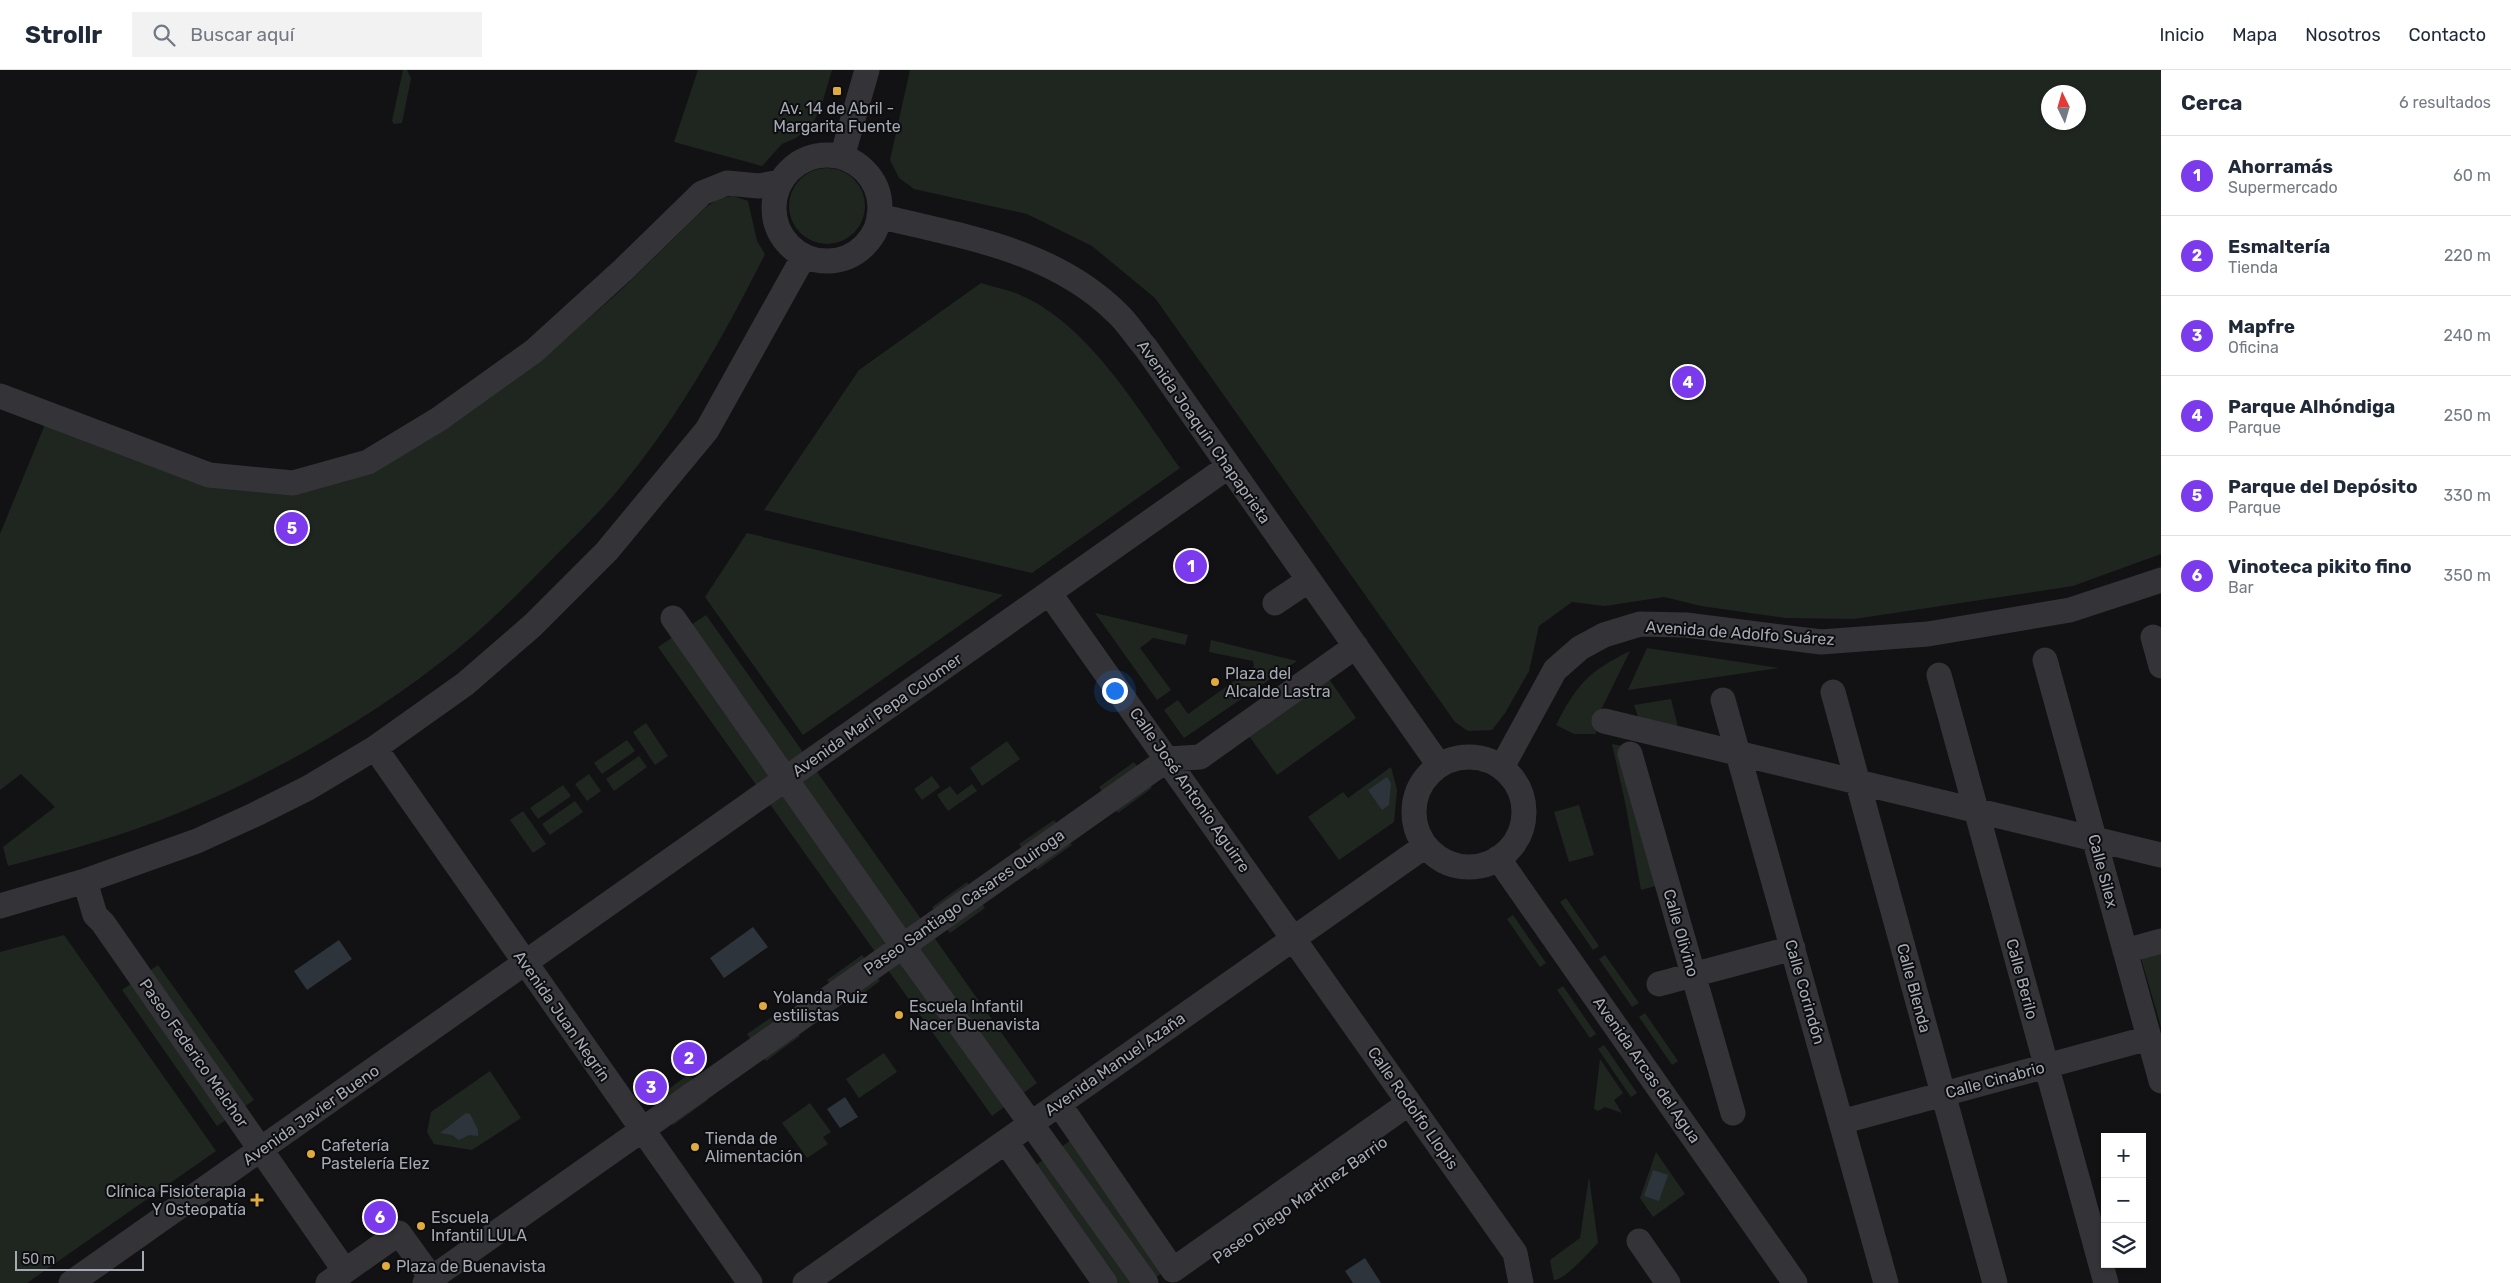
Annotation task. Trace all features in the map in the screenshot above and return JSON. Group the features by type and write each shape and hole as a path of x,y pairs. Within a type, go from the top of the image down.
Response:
{"street":[{"path":"842,156 867,70"},
{"path":"824,154 842,156 856,163 872,180 880,201 879,216 874,232 865,245 852,255 836,260 820,260 804,256 789,246 779,231 774,215 774,197 780,182 792,167 807,158 824,154"},
{"path":"0,396 209,475 293,483 368,462 439,419 534,351 623,270 702,193 727,184 759,186 780,182"},
{"name":"Avenida Joaquín Chapaprieta","path":"879,216 992,244 1036,258 1074,279 1117,313 1146,348 1439,765"},
{"path":"0,906 85,881 197,841 256,814 308,788 375,748 465,684 533,625 613,544 707,430 804,256"},
{"name":"Avenida Mari Pepa Colomer","path":"526,963 1229,466"},
{"path":"1276,603 1309,580"},
{"name":"Avenida de Adolfo Suárez","path":"1502,767 1555,670 1580,648 1596,639 1640,624 1686,625 1821,642 1928,634 2070,610 2161,580"},
{"name":"Calle José Antonio Aguirre","path":"1050,594 1294,938"},
{"path":"673,618 787,778 902,945 1146,1283"},
{"path":"2153,637 2161,666"},
{"path":"1168,759 1200,757 1356,646"},
{"name":"Calle Silex","path":"2045,660 2161,1081"},
{"name":"Calle Berilo","path":"1939,676 2106,1283"},
{"name":"Calle Blenda","path":"1833,692 1995,1283"},
{"name":"Calle Corindón","path":"1723,700 1886,1283"},
{"path":"1604,721 2161,855"},
{"name":"Avenida Juan Negrín","path":"375,748 750,1283"},
{"name":"Calle Olivino","path":"1630,754 1733,1113"},
{"path":"1470,757 1487,759 1502,767 1514,780 1522,796 1524,814 1521,831 1512,846 1498,858 1484,864 1468,866 1452,864 1438,857 1425,846 1418,831 1414,814 1416,796 1424,780 1439,765 1453,759 1470,757"},
{"name":"Paseo Santiago Casares Quiroga","path":"430,1281 902,945 1168,759"},
{"name":"Avenida Manuel Azaña","path":"805,1283 1425,846"},
{"name":"Avenida Arcas del Agua","path":"1498,858 1795,1283"},
{"name":"Paseo Federico Melchor","path":"85,881 95,915 104,923 261,1150 337,1277"},
{"name":"Calle Rodolfo Llopis","path":"1294,938 1515,1253 1521,1282"},
{"path":"2125,951 2161,941"},
{"path":"1659,984 1793,948"},
{"name":"Avenida Javier Bueno","path":"71,1283 526,963"},
{"name":"Calle Cinabrio","path":"1841,1122 2149,1038"},
{"path":"1059,1104 1173,1270 1413,1110"},
{"name":"Paseo Diego Martínez Barrio","path":"1183,1283 1413,1110"},
{"path":"1006,1142 1105,1283"},
{"path":"337,1277 398,1233 430,1281"},
{"path":"1639,1241 1668,1283"}],"shaded area":[{"path":"403,70 407,70 411,78 402,123 394,124 392,121"},
{"path":"698,70 832,70 821,107 812,125 796,138 782,144 762,166 674,142"},
{"path":"910,70 2161,70 2161,554 2073,586 1854,619 1786,618 1701,606 1664,597 1605,606 1572,602 1539,626 1529,671 1505,713 1492,730 1468,731 1455,722 1155,298 1092,246 1027,214 914,189 899,178 890,160"},
{"path":"827,168 841,171 854,179 862,192 865,206 862,220 854,233 841,241 827,244 813,241 800,233 792,220 789,206 792,192 800,179 813,171"},
{"path":"733,196 748,201 757,241 765,254 716,346 680,406 640,463 618,490 589,522 486,625 424,675 385,702 303,753 260,776 173,815 130,831 8,866 3,847 55,807 21,774 0,790 0,534 46,422 133,457 192,478 252,491 283,493 545,357 621,290 706,207 720,198"},
{"path":"981,283 1018,294 1043,307 1067,325 1109,369 1180,468 1032,573 764,510 859,370"},
{"path":"747,533 1003,595 803,735 705,597"},
{"path":"1095,613 1188,635 1185,645 1153,638 1140,648 1171,690 1157,700"},
{"path":"706,615 1037,1083 992,1116 658,647"},
{"path":"1211,640 1297,661 1184,738 1164,710 1178,700 1188,714 1254,667 1253,661 1209,652"},
{"path":"1647,648 1779,668 1628,690"},
{"path":"1630,651 1595,722 1596,734 1574,734 1556,725 1571,699 1586,680 1616,658"},
{"path":"1329,679 1356,718 1277,775 1249,736"},
{"path":"1671,699 1679,731 1640,722 1634,705"},
{"path":"646,723 668,756 655,765 633,732"},
{"path":"627,740 635,751 602,774 594,763"},
{"path":"1007,741 1020,759 982,786 970,768"},
{"path":"1612,744 1622,746 1662,884 1641,890 1625,802"},
{"path":"639,756 647,767 614,791 606,779"},
{"path":"1134,762 1152,788 1118,813 1099,787"},
{"path":"1391,767 1397,790 1394,822 1339,860 1308,817 1343,792 1348,798"},
{"path":"589,774 601,791 587,801 575,784"},
{"path":"932,776 940,787 922,800 914,789"},
{"path":"1387,777 1391,783 1389,805 1382,810 1368,790"},
{"path":"972,784 977,791 948,811 937,795 950,786 957,795"},
{"path":"563,785 571,796 538,819 530,808"},
{"path":"575,801 583,812 550,835 542,824"},
{"path":"1579,805 1594,855 1569,862 1554,812"},
{"path":"523,811 546,844 533,853 510,820"},
{"path":"1054,820 1072,845 1037,870 1019,844"},
{"path":"967,882 985,908 950,933 932,907"},
{"path":"1566,898 1599,946 1593,950 1560,902"},
{"path":"1513,915 1546,963 1540,967 1507,919"},
{"path":"753,927 768,947 724,978 710,958"},
{"path":"64,935 216,1151 27,1283 0,1283 0,952"},
{"path":"339,940 352,959 307,990 294,971"},
{"path":"2161,952 2161,1027 2141,958"},
{"path":"862,955 880,981 846,1006 827,980"},
{"path":"1605,955 1639,1003 1632,1007 1599,959"},
{"path":"158,965 254,1100 217,1126 122,990"},
{"path":"1563,986 1596,1034 1590,1038 1557,990"},
{"path":"782,1010 800,1036 766,1061 747,1034"},
{"path":"1645,1013 1678,1061 1672,1065 1639,1017"},
{"path":"1604,1045 1637,1093 1631,1097 1598,1049"},
{"path":"884,1053 897,1072 859,1098 846,1079"},
{"path":"1600,1059 1623,1093 1614,1100 1622,1113 1605,1107 1598,1111 1594,1109"},
{"path":"490,1071 521,1118 472,1150 434,1144 427,1132 431,1112"},
{"path":"689,1074 708,1100 673,1125 655,1099"},
{"path":"845,1097 858,1117 840,1128 827,1109"},
{"path":"810,1103 831,1132 823,1137 828,1144 807,1158 782,1123"},
{"path":"466,1113 470,1114 478,1130 478,1136 469,1135 459,1140 452,1135 440,1133"},
{"path":"1071,1140 1166,1270 1148,1283 1117,1283 1033,1167"},
{"path":"1656,1152 1685,1194 1653,1217 1640,1198"},
{"path":"1653,1170 1668,1175 1659,1201 1644,1196"},
{"path":"1589,1177 1598,1243 1570,1271 1559,1279 1554,1280 1550,1260 1580,1238"},
{"path":"1365,1258 1381,1283 1353,1283 1345,1271"}],"place":[{"name":"Av. 14 de Abril - Margarita Fuente","path":"837,91"},
{"name":"Parque Alhóndiga","path":"1688,382"},
{"name":"Parque del Depósito","path":"292,528"},
{"name":"Ahorramás","path":"1191,566"},
{"name":"Plaza del Alcalde Lastra","path":"1215,682"},
{"name":"Yolanda Ruiz estilistas","path":"763,1006"},
{"name":"Escuela Infantil Nacer Buenavista","path":"899,1015"},
{"name":"Esmaltería","path":"689,1058"},
{"name":"Mapfre","path":"651,1087"},
{"name":"Tienda de Alimentación","path":"695,1147"},
{"name":"Cafetería Pastelería Elez","path":"311,1154"},
{"name":"Clínica Fisioterapia Y Osteopatía","path":"257,1200"},
{"name":"Vinoteca pikito fino","path":"380,1217"},
{"name":"Escuela Infantil LULA","path":"421,1226"},
{"name":"Plaza de Buenavista","path":"386,1266"}]}
